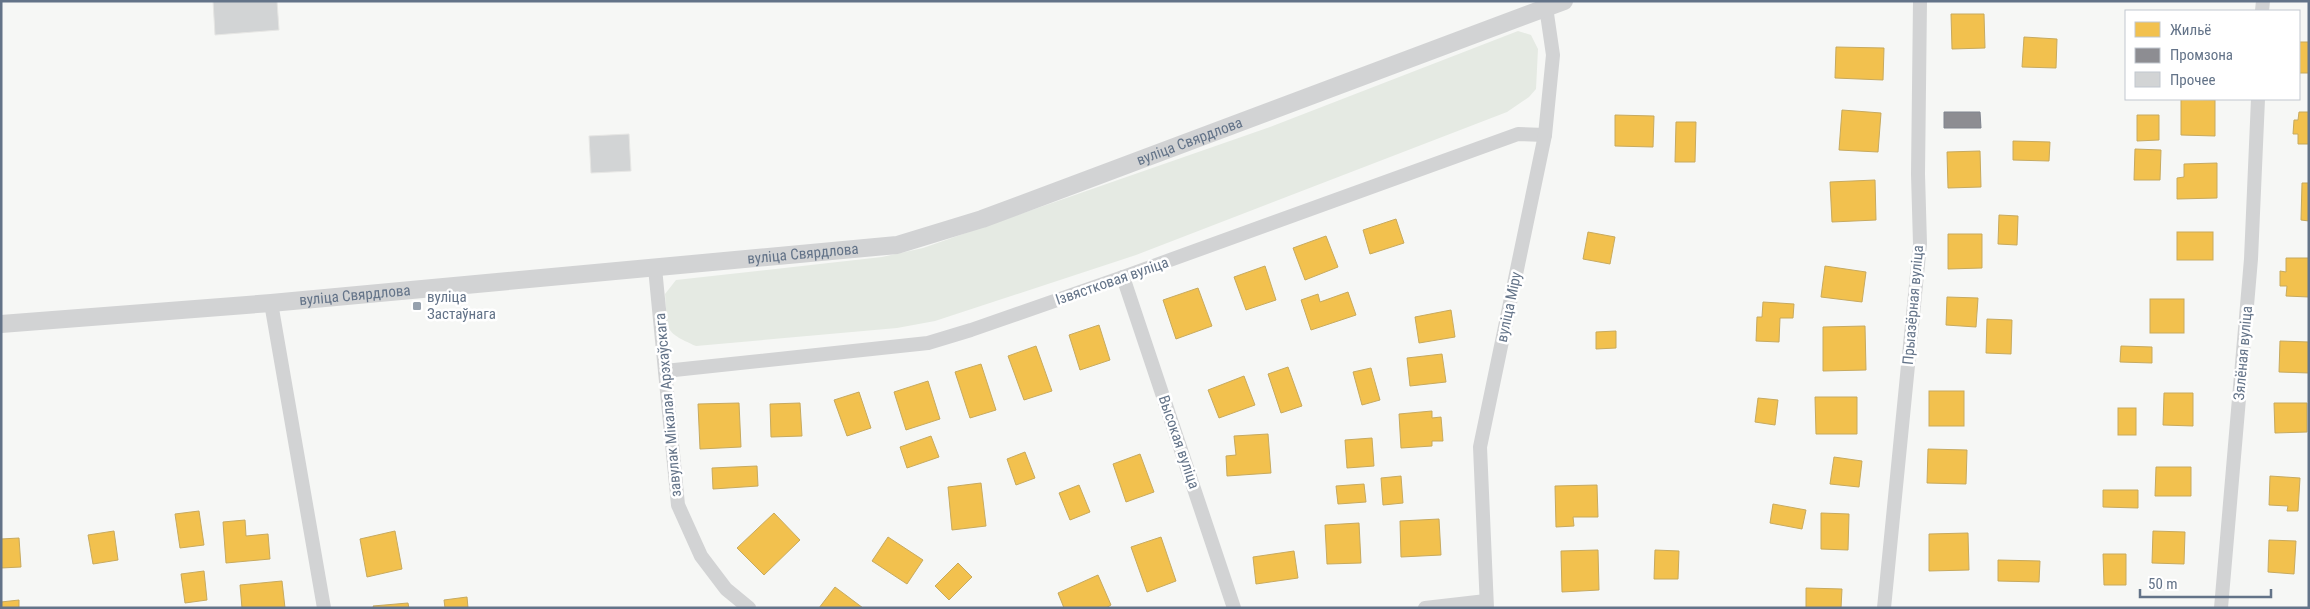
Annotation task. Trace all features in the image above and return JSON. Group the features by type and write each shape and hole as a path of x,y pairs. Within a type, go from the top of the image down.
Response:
{"street":[{"name":"вуліца Свярдлова","path":"1,324 272,303 897,245 982,220 1564,1"},
{"name":"Прыазёрная вуліца","path":"1884,608 1920,244 1918,174 1920,1"},
{"name":"вуліца Міру","path":"1486,604 1480,448 1544,135 1553,55 1546,7"},
{"name":"Зялёная вуліца","path":"2221,608 2251,259 2258,100"},
{"name":"Ізвястковая вуліца","path":"665,371 928,342 972,330 1123,277 1518,134 1544,135"},
{"name":"завулак Мікалая Арэхаўскага","path":"655,268 678,505 701,556 726,589 748,608"},
{"name":"Высокая вуліца","path":"1123,277 1234,608"},
{"path":"272,303 324,608"},
{"path":"1424,608 1486,604"}],"shaded area":[{"path":"1518,31 1531,35 1538,49 1536,89 1529,97 1507,112 1136,255 935,321 897,328 696,346 677,337 669,328 665,294 676,280 882,257 923,248 1270,127"}],"building: Жильё":[{"path":"1951,14 1984,14 1985,48 1952,49"},
{"path":"2024,37 2057,39 2056,68 2022,67"},
{"path":"2300,42 2309,42 2309,73 2300,73"},
{"path":"1836,47 1884,48 1883,80 1835,78"},
{"path":"2181,100 2215,100 2215,136 2181,135"},
{"path":"1842,110 1881,113 1878,152 1839,150"},
{"path":"2299,112 2309,112 2309,144 2298,144 2298,134 2293,134 2294,120 2298,120"},
{"path":"1615,115 1654,116 1653,147 1615,146"},
{"path":"2137,115 2159,115 2159,140 2137,141"},
{"path":"1676,122 1696,122 1695,162 1675,162"},
{"path":"2013,141 2050,142 2049,161 2013,160"},
{"path":"2135,149 2161,150 2160,180 2134,180"},
{"path":"1980,151 1981,187 1948,188 1947,152"},
{"path":"2217,163 2217,198 2177,199 2177,178 2184,177 2184,164"},
{"path":"1875,180 1876,220 1832,222 1830,182"},
{"path":"2302,183 2309,183 2309,221 2301,220"},
{"path":"1999,215 2018,216 2017,245 1998,244"},
{"path":"1396,219 1404,243 1370,254 1363,230"},
{"path":"1588,232 1615,237 1610,264 1583,259"},
{"path":"2177,232 2213,232 2213,260 2177,260"},
{"path":"1948,234 1982,234 1982,268 1948,269"},
{"path":"1326,236 1338,267 1305,280 1293,248"},
{"path":"2286,258 2309,258 2309,297 2286,296 2287,286 2280,286 2280,271 2286,272"},
{"path":"1265,266 1276,300 1246,310 1234,277"},
{"path":"1825,266 1866,272 1862,302 1821,297"},
{"path":"1198,288 1212,326 1176,339 1163,300"},
{"path":"1348,292 1356,315 1311,330 1301,300 1318,294 1320,302"},
{"path":"1947,297 1978,298 1976,327 1946,325"},
{"path":"2150,299 2184,299 2184,333 2150,333"},
{"path":"1763,302 1794,304 1793,318 1780,318 1779,342 1756,341 1757,317 1762,317"},
{"path":"1451,310 1455,337 1419,343 1415,317"},
{"path":"1987,319 2012,320 2011,354 1986,353"},
{"path":"1099,325 1110,360 1080,370 1069,335"},
{"path":"1865,326 1866,370 1823,371 1823,327"},
{"path":"1616,331 1616,348 1596,349 1596,332"},
{"path":"2280,341 2309,342 2309,373 2279,372"},
{"path":"1036,346 1052,391 1024,400 1008,356"},
{"path":"2121,346 2152,347 2152,363 2120,362"},
{"path":"1442,354 1446,382 1410,386 1407,358"},
{"path":"981,364 996,410 970,418 955,372"},
{"path":"1288,367 1302,406 1281,413 1268,374"},
{"path":"1371,368 1380,400 1362,405 1353,372"},
{"path":"1244,376 1255,405 1219,418 1208,390"},
{"path":"928,381 940,419 906,430 894,392"},
{"path":"1929,391 1964,391 1964,426 1929,426"},
{"path":"859,392 871,428 847,436 834,400"},
{"path":"2164,393 2193,393 2193,426 2163,425"},
{"path":"1815,397 1857,397 1857,434 1816,434"},
{"path":"1758,398 1778,400 1775,425 1755,422"},
{"path":"739,403 741,447 700,449 698,404"},
{"path":"800,403 802,436 771,437 770,404"},
{"path":"2274,403 2307,403 2307,432 2275,433"},
{"path":"2118,408 2136,408 2136,435 2118,435"},
{"path":"1432,411 1432,418 1441,417 1443,441 1432,441 1432,446 1401,448 1399,414"},
{"path":"1268,434 1271,473 1227,476 1226,456 1236,455 1234,436"},
{"path":"931,436 939,457 907,468 900,447"},
{"path":"1372,438 1374,466 1347,468 1345,440"},
{"path":"1928,449 1967,450 1966,484 1927,483"},
{"path":"1025,452 1035,478 1016,485 1007,459"},
{"path":"1140,454 1154,492 1126,502 1113,464"},
{"path":"1834,457 1862,461 1859,487 1830,484"},
{"path":"757,466 758,486 713,489 712,468"},
{"path":"2156,467 2191,467 2191,496 2155,496"},
{"path":"1401,476 1403,503 1383,505 1381,478"},
{"path":"2270,476 2300,478 2298,511 2287,511 2288,506 2269,505"},
{"path":"981,483 986,526 952,530 948,487"},
{"path":"1364,484 1366,502 1338,504 1336,486"},
{"path":"1079,485 1090,512 1070,520 1059,493"},
{"path":"1597,485 1598,517 1573,517 1574,526 1556,527 1555,486"},
{"path":"2103,490 2138,490 2138,508 2103,507"},
{"path":"1773,504 1806,510 1802,529 1770,523"},
{"path":"199,511 204,545 180,548 175,514"},
{"path":"774,513 800,540 764,575 737,548"},
{"path":"1821,513 1849,514 1848,550 1821,549"},
{"path":"1439,519 1441,555 1401,557 1400,521"},
{"path":"245,520 246,536 268,534 270,559 226,563 223,522"},
{"path":"1359,523 1361,563 1327,564 1325,525"},
{"path":"114,531 118,560 93,564 88,535"},
{"path":"395,531 402,569 367,577 360,539"},
{"path":"2153,531 2185,532 2184,564 2152,563"},
{"path":"1968,533 1969,570 1929,571 1929,534"},
{"path":"888,537 923,560 907,584 872,561"},
{"path":"1161,537 1176,581 1147,592 1131,547"},
{"path":"19,538 21,567 1,568 1,539"},
{"path":"2269,540 2296,541 2294,574 2268,572"},
{"path":"1598,550 1599,590 1562,592 1561,551"},
{"path":"1655,550 1679,551 1678,579 1654,579"},
{"path":"1294,551 1298,578 1256,584 1253,557"},
{"path":"2103,554 2126,554 2126,585 2104,585"},
{"path":"1998,560 2040,561 2039,582 1998,581"},
{"path":"958,563 972,577 949,600 935,586"},
{"path":"204,571 207,600 185,603 181,574"},
{"path":"1098,575 1111,605 1106,608 1064,608 1058,593"},
{"path":"282,581 285,608 242,608 240,585"},
{"path":"835,587 863,608 819,608"},
{"path":"1806,588 1842,589 1841,608 1806,608"},
{"path":"467,597 468,608 445,608 444,600"},
{"path":"19,600 19,608 1,608 1,602"},
{"path":"408,603 409,608 374,608 373,606"}],"building: Промзона":[{"path":"1944,112 1980,112 1981,128 1944,128"}],"building: Прочее":[{"path":"213,1 277,1 279,30 215,35"},
{"path":"629,134 631,171 591,173 589,136"}],"place":[{"name":"вуліца Застаўнага","path":"417,306"}]}
